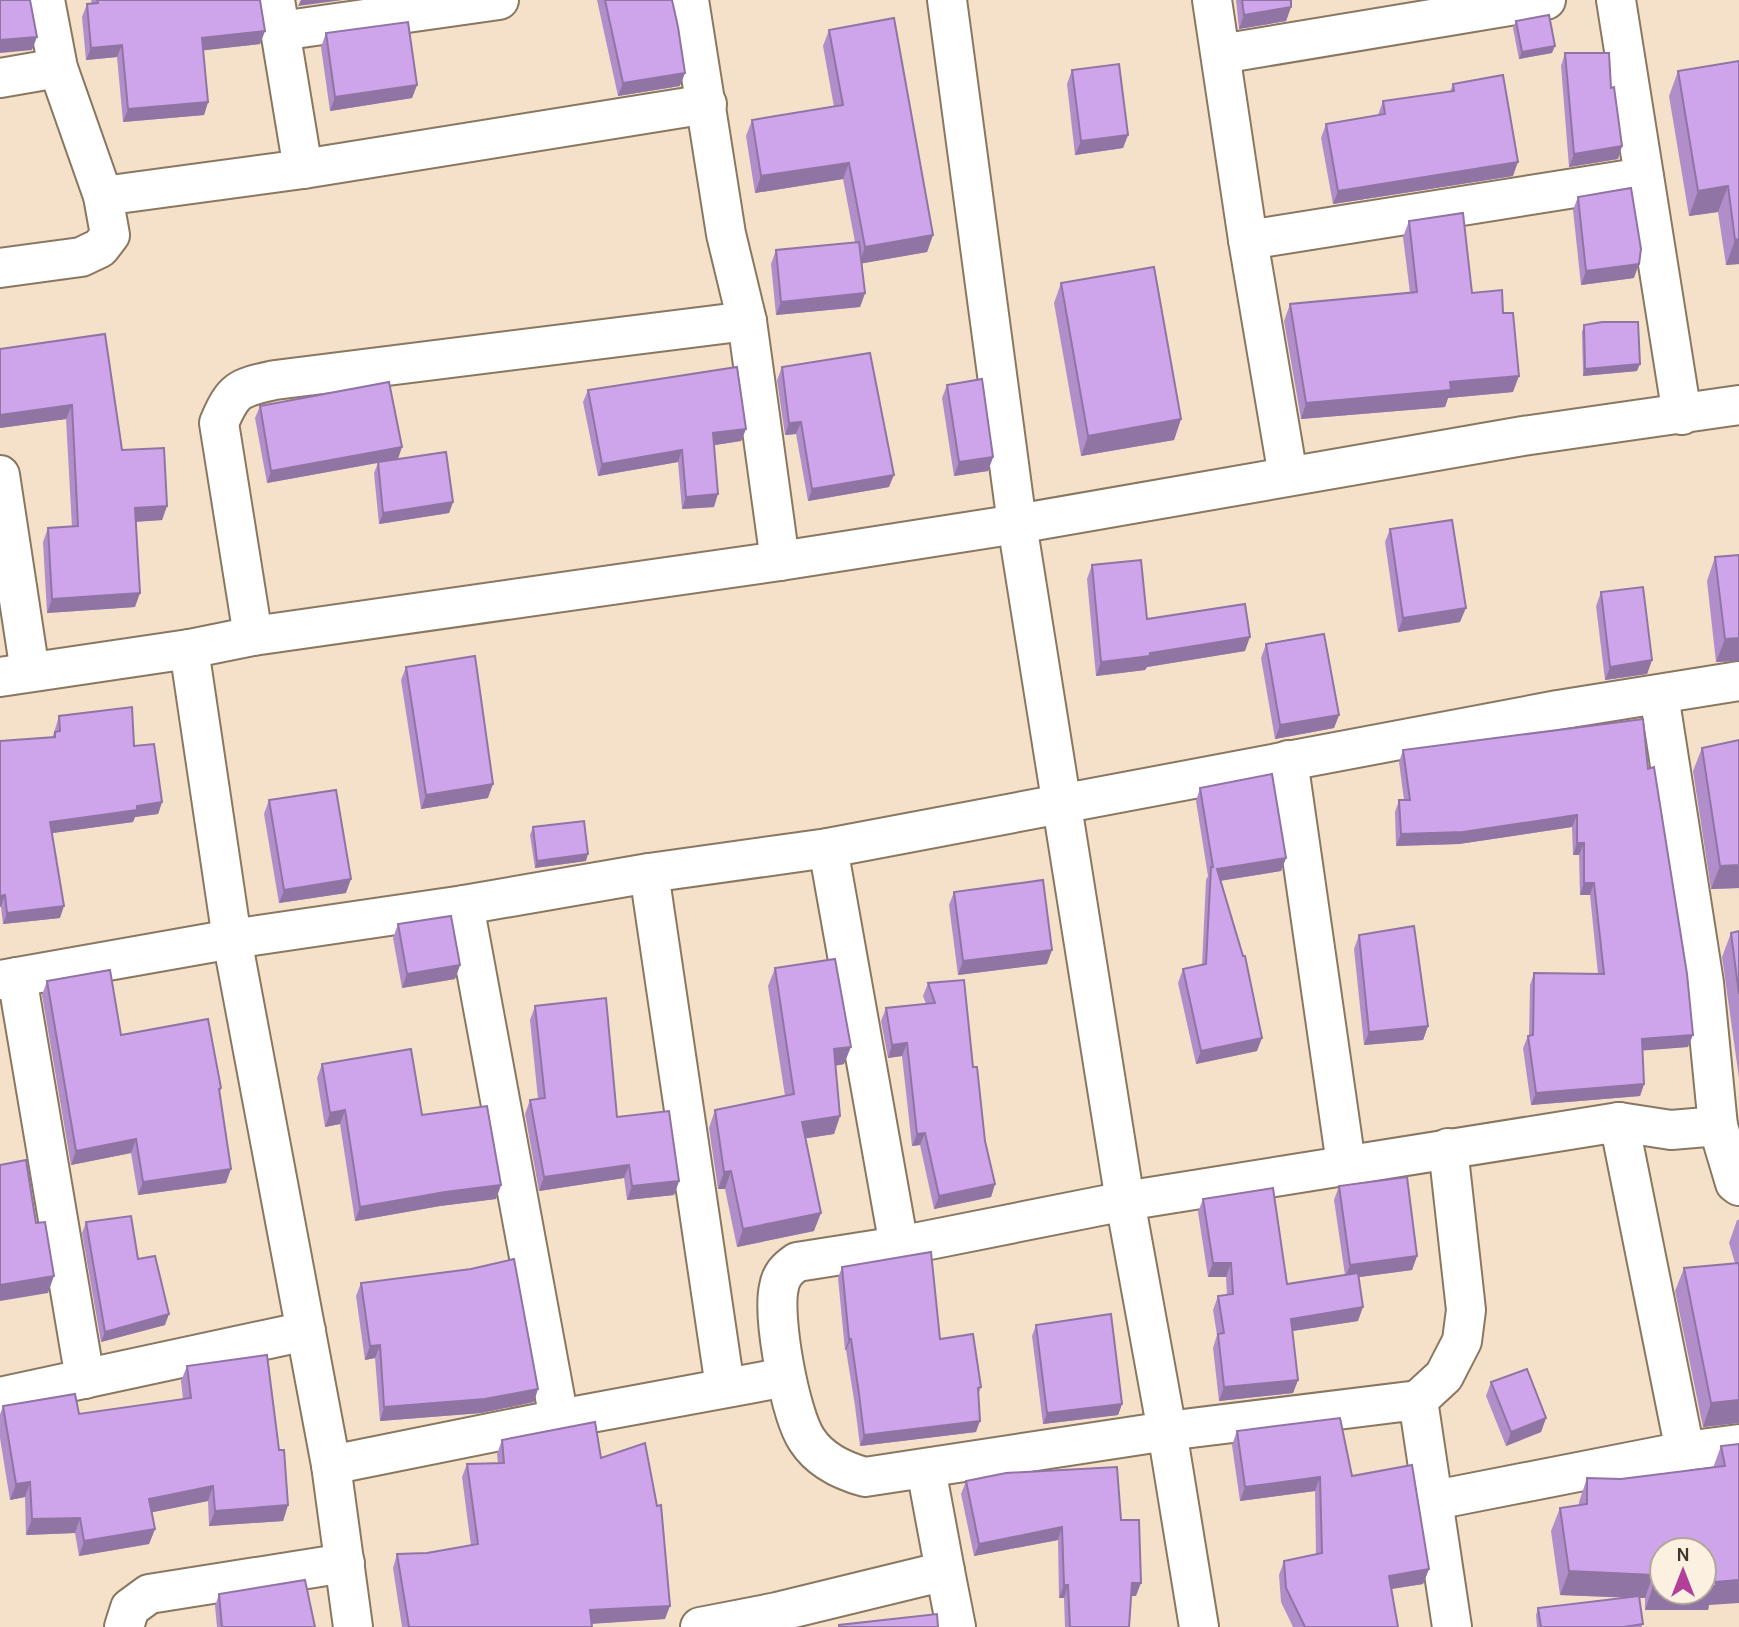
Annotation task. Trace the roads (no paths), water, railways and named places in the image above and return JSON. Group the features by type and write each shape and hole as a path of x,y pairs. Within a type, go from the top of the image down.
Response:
{"street":[{"path":"0,268 81,257 100,248 110,235 103,196 58,68 45,0"},
{"path":"303,169 277,15 499,0"},
{"path":"689,0 726,234 747,321 780,561"},
{"path":"947,0 1017,524 1125,1201 1199,1627"},
{"path":"1212,0 1248,240 1288,475"},
{"path":"1221,54 1546,0"},
{"path":"1616,0 1682,415"},
{"path":"0,78 58,68"},
{"path":"103,196 303,169 707,104"},
{"path":"1248,240 1644,177"},
{"path":"253,636 219,423 229,399 244,386 747,321"},
{"path":"0,475 15,675 189,649 253,636 780,561 1017,524 1523,436 1739,405"},
{"path":"189,649 232,939 331,1465 353,1627"},
{"path":"85,1379 8,979 232,939 464,905 649,873 828,848 1558,710 1739,681"},
{"path":"1659,695 1704,983 1718,1126 1735,1183 1739,1186"},
{"path":"1288,760 1346,1164"},
{"path":"828,848 899,1246"},
{"path":"649,873 725,1387"},
{"path":"464,905 559,1419"},
{"path":"1448,1148 1466,1310 1462,1341 1444,1376 1418,1400 1167,1431 865,1477 843,1471 823,1457 807,1441 796,1416 786,1377 777,1304 785,1270 797,1262 899,1246 1125,1201 1346,1164 1448,1148 1619,1122 1671,1130 1718,1126"},
{"path":"1619,1122 1685,1451"},
{"path":"0,1397 306,1331"},
{"path":"331,1465 786,1377"},
{"path":"1418,1400 1452,1627"},
{"path":"1435,1500 1685,1451 1739,1444"},
{"path":"926,1469 956,1627"},
{"path":"124,1627 130,1608 149,1594 345,1563"},
{"path":"700,1627 778,1619 945,1571"}]}
